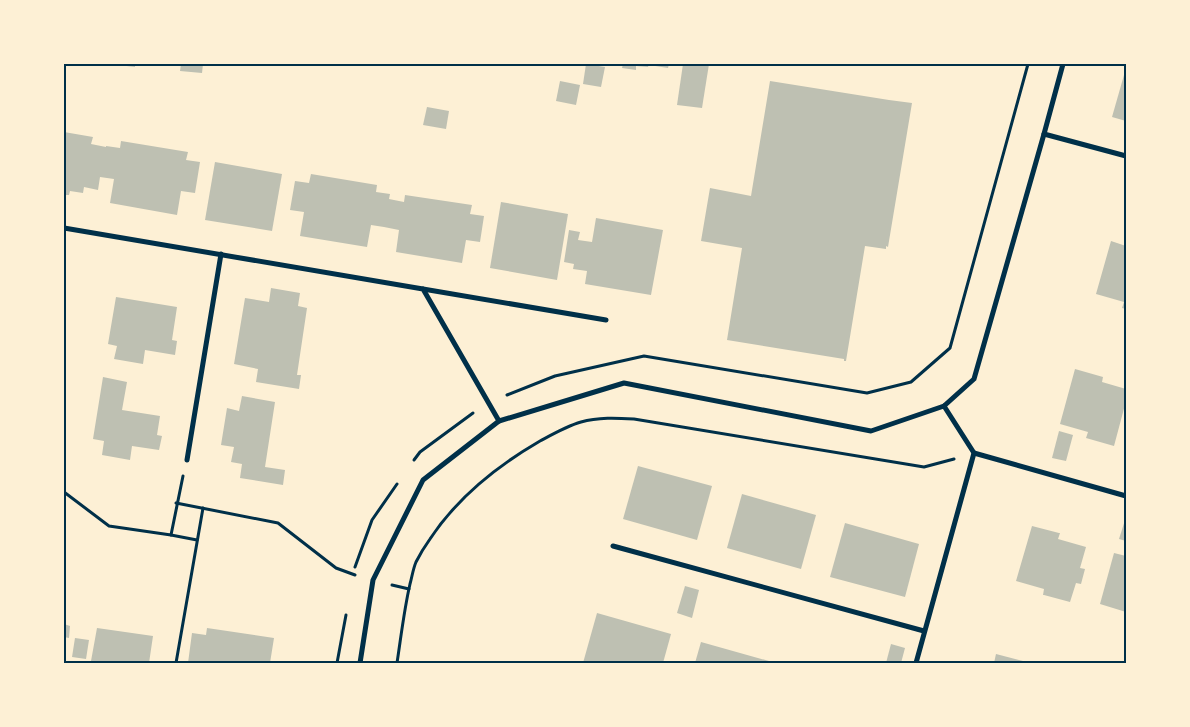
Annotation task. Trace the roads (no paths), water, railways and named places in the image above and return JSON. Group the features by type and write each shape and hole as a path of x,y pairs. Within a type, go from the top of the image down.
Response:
{"street":[{"path":"360,663 373,580 423,480 499,420 624,383 871,431 944,406 974,379 1063,64"},
{"path":"1044,134 1126,156"},
{"path":"64,228 606,320"},
{"path":"187,460 221,254"},
{"path":"424,289 499,420"},
{"path":"944,406 974,453 1126,496"},
{"path":"916,663 974,453"},
{"path":"613,546 924,631"}]}
